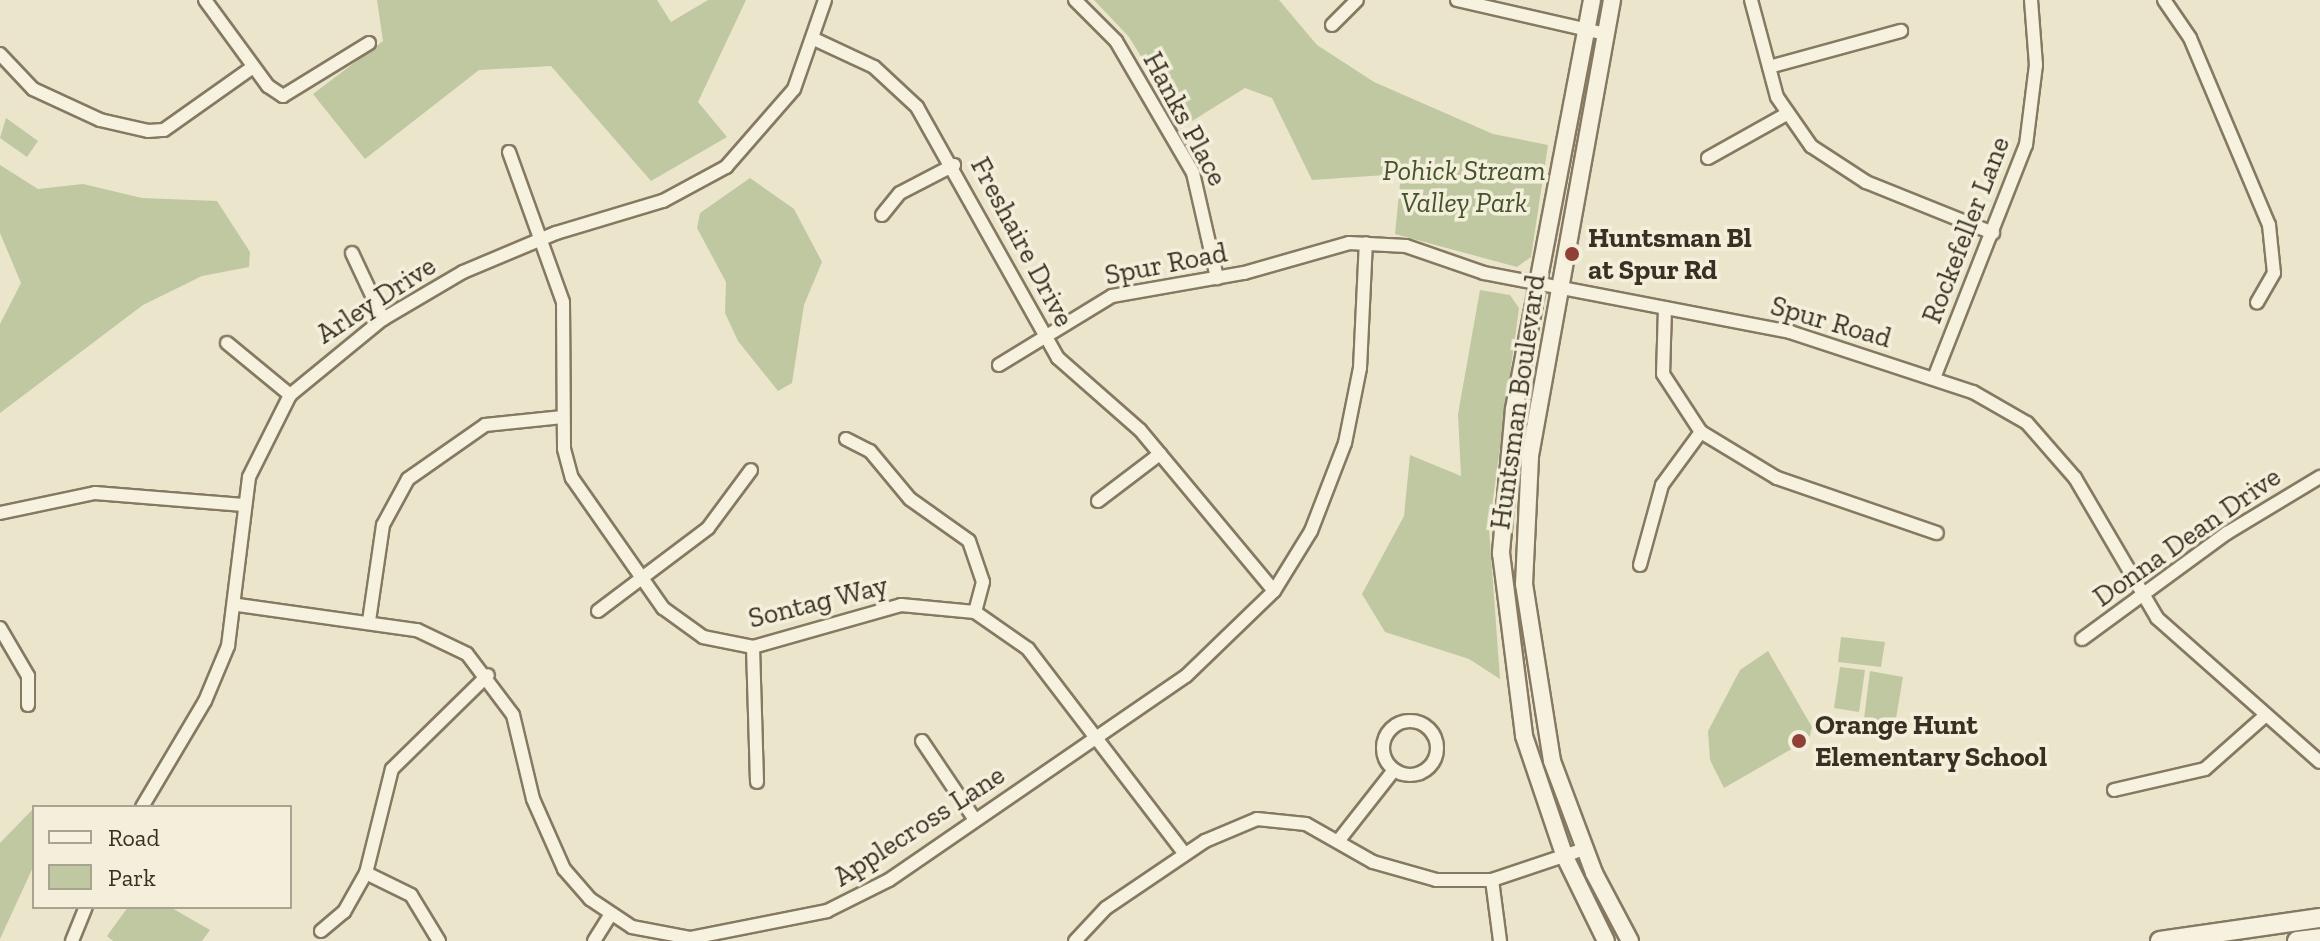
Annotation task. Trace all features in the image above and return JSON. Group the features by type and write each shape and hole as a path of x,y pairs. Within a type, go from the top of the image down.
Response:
{"main road":[{"path":"2160,941 2320,918"},
{"path":"2297,941 2320,938"}],"street":[{"name":"Arley Drive","path":"143,805 215,681 238,605 244,505 260,445 290,395 383,319 541,238 663,201 726,167 781,109 814,39 825,0"},
{"name":"Hanks Place","path":"1075,0 1116,41 1193,173 1217,278"},
{"path":"1332,25 1357,0"},
{"path":"1457,0 1497,6 1606,34"},
{"name":"Huntsman Boulevard","path":"1592,0 1537,283 1505,469 1501,553 1520,713 1565,857 1606,941"},
{"name":"Huntsman Boulevard","path":"1612,0 1530,457 1524,584 1544,731 1584,849 1630,941"},
{"path":"1751,0 1785,115 1846,173 1993,233"},
{"name":"Rockefeller Lane","path":"1934,378 1993,233 2031,120 2031,0"},
{"path":"210,2 253,67 283,96 369,43"},
{"path":"2170,2 2271,234 2274,273 2257,303"},
{"path":"1769,67 1901,31"},
{"name":"Freshaire Drive","path":"814,39 850,52 897,86 954,165 1042,336 1160,454 1274,591"},
{"path":"0,54 33,89 100,120 148,131 164,130 253,67"},
{"path":"1708,158 1785,115"},
{"name":"Sontag Way","path":"509,152 563,302 563,417 575,486 641,579 690,630 753,647 901,605 975,612 1028,649 1094,739 1142,789 1185,854"},
{"path":"882,215 900,193 954,165"},
{"name":"Spur Road","path":"999,365 1112,296 1217,278 1328,246 1366,243 1406,246 1559,288 1790,332 1934,378 2001,406 2048,443 2141,596 2178,640 2320,762"},
{"name":"Applecross Lane","path":"238,605 369,621 440,638 488,675 513,715 545,834 577,885 610,915 662,936 713,939 843,904 975,820 1213,655 1274,591 1311,531 1345,443 1360,368 1366,243"},
{"path":"352,253 383,319"},
{"path":"1665,308 1663,374 1701,432 1777,478 1937,533"},
{"path":"227,343 290,395"},
{"path":"369,621 383,525 408,479 485,425 563,417"},
{"path":"1640,565 1662,485 1701,432"},
{"path":"846,439 870,451 910,499 969,541 983,582 975,612"},
{"path":"1098,501 1160,454"},
{"path":"598,611 708,528 751,470"},
{"name":"Donna Dean Drive","path":"2082,639 2320,477"},
{"path":"0,513 51,497 95,493 244,505"},
{"path":"0,628 28,676 28,705"},
{"path":"753,647 757,782"},
{"path":"321,931 344,912 366,873 392,769 488,675"},
{"path":"2114,790 2205,769 2266,715"},
{"path":"1412,721 1426,727 1436,746 1429,767 1408,775 1394,770 1383,750 1391,729 1412,721"},
{"path":"922,741 975,820"},
{"path":"1339,840 1394,770"},
{"path":"1075,941 1106,908 1185,854 1257,819 1293,820 1415,877 1492,880 1584,849"},
{"path":"366,873 411,895 439,941"},
{"path":"1492,880 1500,941"},
{"path":"72,941 85,909"},
{"path":"594,941 610,915"}],"green space":[{"path":"377,0 657,0 671,22 708,0 746,0 698,102 727,137 651,181 551,66 479,70 365,159 313,94 383,41"},
{"name":"Pohick Stream Valley Park","path":"1094,0 1279,0 1317,45 1374,82 1493,134 1548,145 1531,257 1517,267 1395,234 1401,174 1312,180 1272,98 1245,88 1184,126 1129,37"},
{"path":"6,118 38,141 27,157 0,138"},
{"path":"0,165 38,189 83,184 142,198 217,201 250,252 249,267 202,276 143,305 0,413 0,324 21,283 0,233"},
{"path":"750,178 794,209 822,262 804,305 792,383 778,391 738,341 725,313 726,282 697,228 700,213"},
{"name":"Pohick Stream Valley Park","path":"1480,290 1510,295 1519,308 1489,528 1500,679 1469,659 1385,632 1362,594 1404,516 1410,455 1461,476 1458,414"},
{"path":"1841,637 1885,642 1881,667 1838,662"},
{"path":"1768,651 1812,727 1809,739 1724,788 1710,760 1708,731 1740,670"},
{"path":"1840,667 1865,670 1859,712 1834,708"},
{"path":"1870,671 1903,677 1893,736 1862,735"},
{"path":"32,810 32,869 0,939 0,843"},
{"path":"127,909 173,909 210,930 202,941 113,941 107,936"}],"place":[{"name":"Huntsman Bl at Spur Rd","path":"1572,254"},
{"name":"Orange Hunt Elementary School","path":"1799,741"}]}
